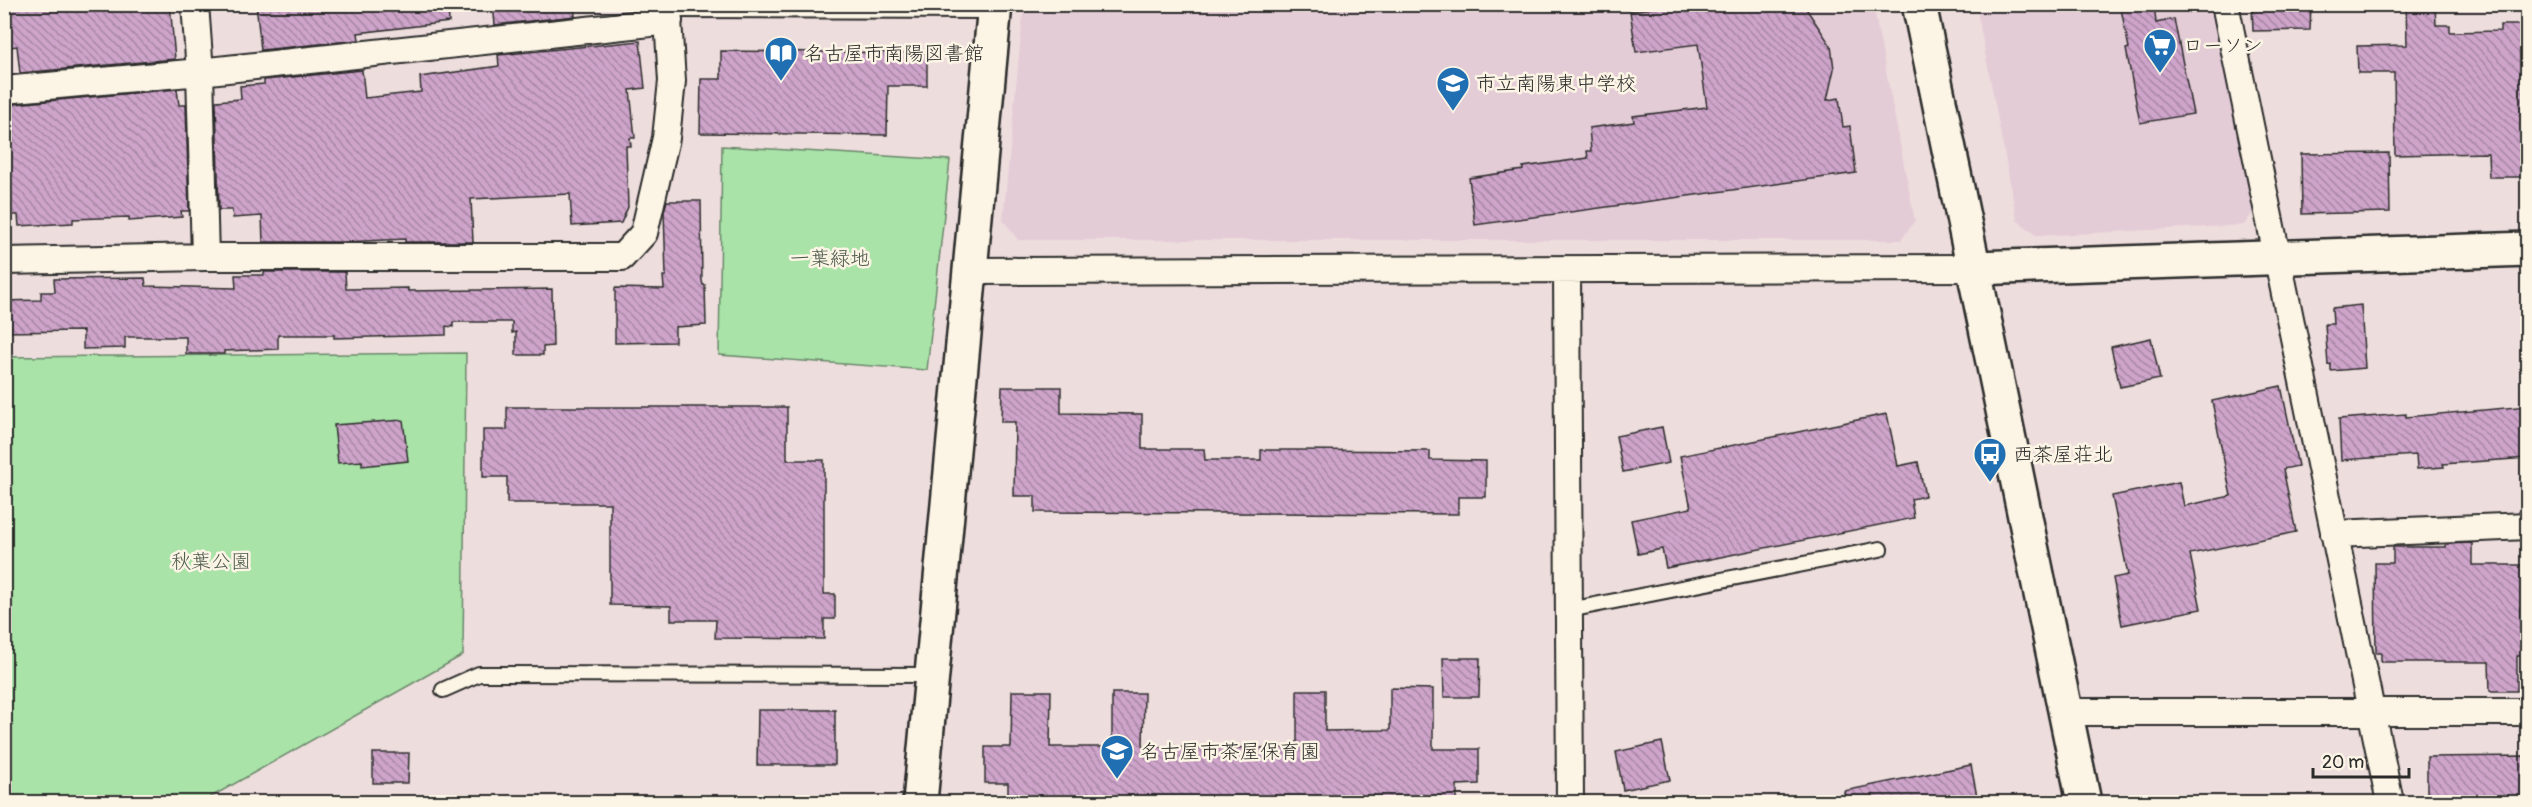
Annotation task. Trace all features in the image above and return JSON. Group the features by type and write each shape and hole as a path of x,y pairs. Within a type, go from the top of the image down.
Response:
{"street":[{"path":"195,4 200,72 205,257"},
{"path":"1919,4 2084,802"},
{"path":"2226,4 2390,802"},
{"path":"920,802 995,8"},
{"path":"4,90 200,72 668,12 672,81 666,138 644,233 622,257 205,257 4,261"},
{"path":"970,271 1974,268 2528,249"},
{"path":"1567,270 1570,802"},
{"path":"2334,534 2528,526"},
{"path":"2066,711 2528,712"}],"lane":[{"path":"668,12 995,8"},
{"path":"1569,610 1880,549"},
{"path":"443,690 478,674 932,675"}],"shaded area":[{"name":"市立南陽東中学校","path":"1873,4 1915,221 1901,240 1018,240 1003,220 1024,5"},
{"path":"1976,5 2212,5 2253,212 2244,225 2037,236 2017,220"}],"green space":[{"name":"一葉緑地","path":"722,146 950,160 927,370 719,355"},
{"name":"秋葉公園","path":"466,353 463,655 202,802 5,802 4,357"}],"building":[{"path":"16,4 170,4 175,59 20,73 17,46 4,48 4,8 16,7"},
{"path":"256,4 448,4 449,22 358,33 359,40 261,50"},
{"path":"493,4 574,4 575,16 495,25"},
{"path":"1685,4 1803,4 1831,46 1834,69 1827,100 1839,98 1843,127 1850,126 1856,173 1475,225 1469,178 1523,170 1523,167 1588,158 1587,151 1591,151 1589,128 1634,122 1633,116 1707,107 1698,44 1636,52 1630,11"},
{"path":"2120,4 2154,4 2156,23 2174,19 2193,114 2140,123"},
{"path":"2252,4 2311,4 2310,30 2253,31"},
{"path":"2406,4 2435,4 2436,25 2450,25 2450,32 2500,31 2500,25 2528,25 2528,177 2489,177 2488,153 2395,155 2394,73 2358,73 2357,46 2407,45"},
{"path":"640,41 645,88 630,90 635,138 630,138 631,146 626,146 628,207 621,223 572,226 570,194 471,199 473,242 405,242 405,239 263,242 262,216 233,218 232,210 219,210 216,101 241,99 240,86 264,84 264,80 362,70 365,98 421,92 420,77 499,66 498,55"},
{"path":"721,51 927,53 927,86 888,86 887,135 700,133 701,79 721,79"},
{"path":"177,89 179,105 186,105 189,211 181,211 182,217 129,221 129,217 73,219 73,223 19,226 18,215 4,215 4,105"},
{"path":"2389,153 2390,212 2302,214 2301,154"},
{"path":"667,201 701,201 702,281 705,285 706,325 675,327 675,342 615,343 615,288 664,289 663,276 666,276 664,211"},
{"path":"264,272 345,272 346,289 408,288 408,291 552,289 553,346 543,347 543,355 516,355 516,332 512,333 512,322 453,322 453,327 446,326 446,335 334,338 334,335 278,335 278,349 224,351 224,354 186,354 186,337 125,337 125,348 83,349 83,331 4,332 4,301 41,300 41,292 55,292 54,279 145,278 146,286 236,288 235,275 264,275"},
{"path":"2361,305 2365,368 2331,371 2331,364 2328,365 2325,324 2333,324 2332,308"},
{"path":"2151,338 2160,379 2120,387 2111,347"},
{"path":"2281,386 2298,466 2283,469 2296,532 2190,554 2201,609 2122,625 2113,578 2128,575 2112,496 2179,482 2184,506 2231,496 2212,401"},
{"path":"1002,387 1061,387 1061,413 1142,414 1142,449 1204,449 1205,460 1261,460 1261,450 1294,450 1430,451 1430,460 1486,461 1486,497 1458,497 1458,514 1035,512 1035,496 1014,496 1015,422 1001,422"},
{"path":"2528,406 2528,458 2443,464 2444,467 2417,469 2416,455 2341,460 2339,419 2406,414 2406,417"},
{"path":"507,407 787,407 787,460 824,460 824,594 835,594 835,619 824,619 824,639 715,638 716,620 671,620 671,606 610,605 610,503 507,503 507,477 483,477 483,430 507,430"},
{"path":"1887,414 1898,466 1918,462 1925,496 1911,499 1914,518 1666,568 1662,549 1638,554 1631,520 1691,508 1680,456"},
{"path":"403,420 408,461 362,466 362,461 338,463 334,425"},
{"path":"1662,427 1669,463 1623,472 1616,436"},
{"path":"2472,543 2472,565 2528,565 2528,607 2520,607 2521,656 2517,656 2517,691 2490,691 2489,662 2381,662 2381,653 2376,653 2375,563 2393,563 2393,547 2446,547 2446,544"},
{"path":"1443,658 1480,658 1479,697 1444,697"},
{"path":"1390,688 1433,689 1433,749 1479,749 1479,784 1457,785 1457,802 1008,802 1008,783 985,783 985,747 1011,747 1012,691 1051,691 1050,747 1112,747 1112,693 1144,693 1143,747 1297,748 1297,690 1325,690 1325,731 1390,730"},
{"path":"758,710 835,710 835,765 757,765"},
{"path":"1662,742 1670,780 1623,790 1616,752"},
{"path":"373,753 409,753 408,783 373,783"},
{"path":"2525,756 2525,763 2528,763 2528,802 2427,802 2427,757"},
{"path":"1971,765 1978,802 1845,802 1844,791"}],"place":[{"name":"ローソン","path":"2160,74"},
{"name":"名古屋市南陽図書館","path":"781,82"},
{"name":"市立南陽東中学校","path":"1453,112"},
{"name":"西茶屋荘北","path":"1990,483"},
{"name":"名古屋市茶屋保育園","path":"1117,780"}]}
